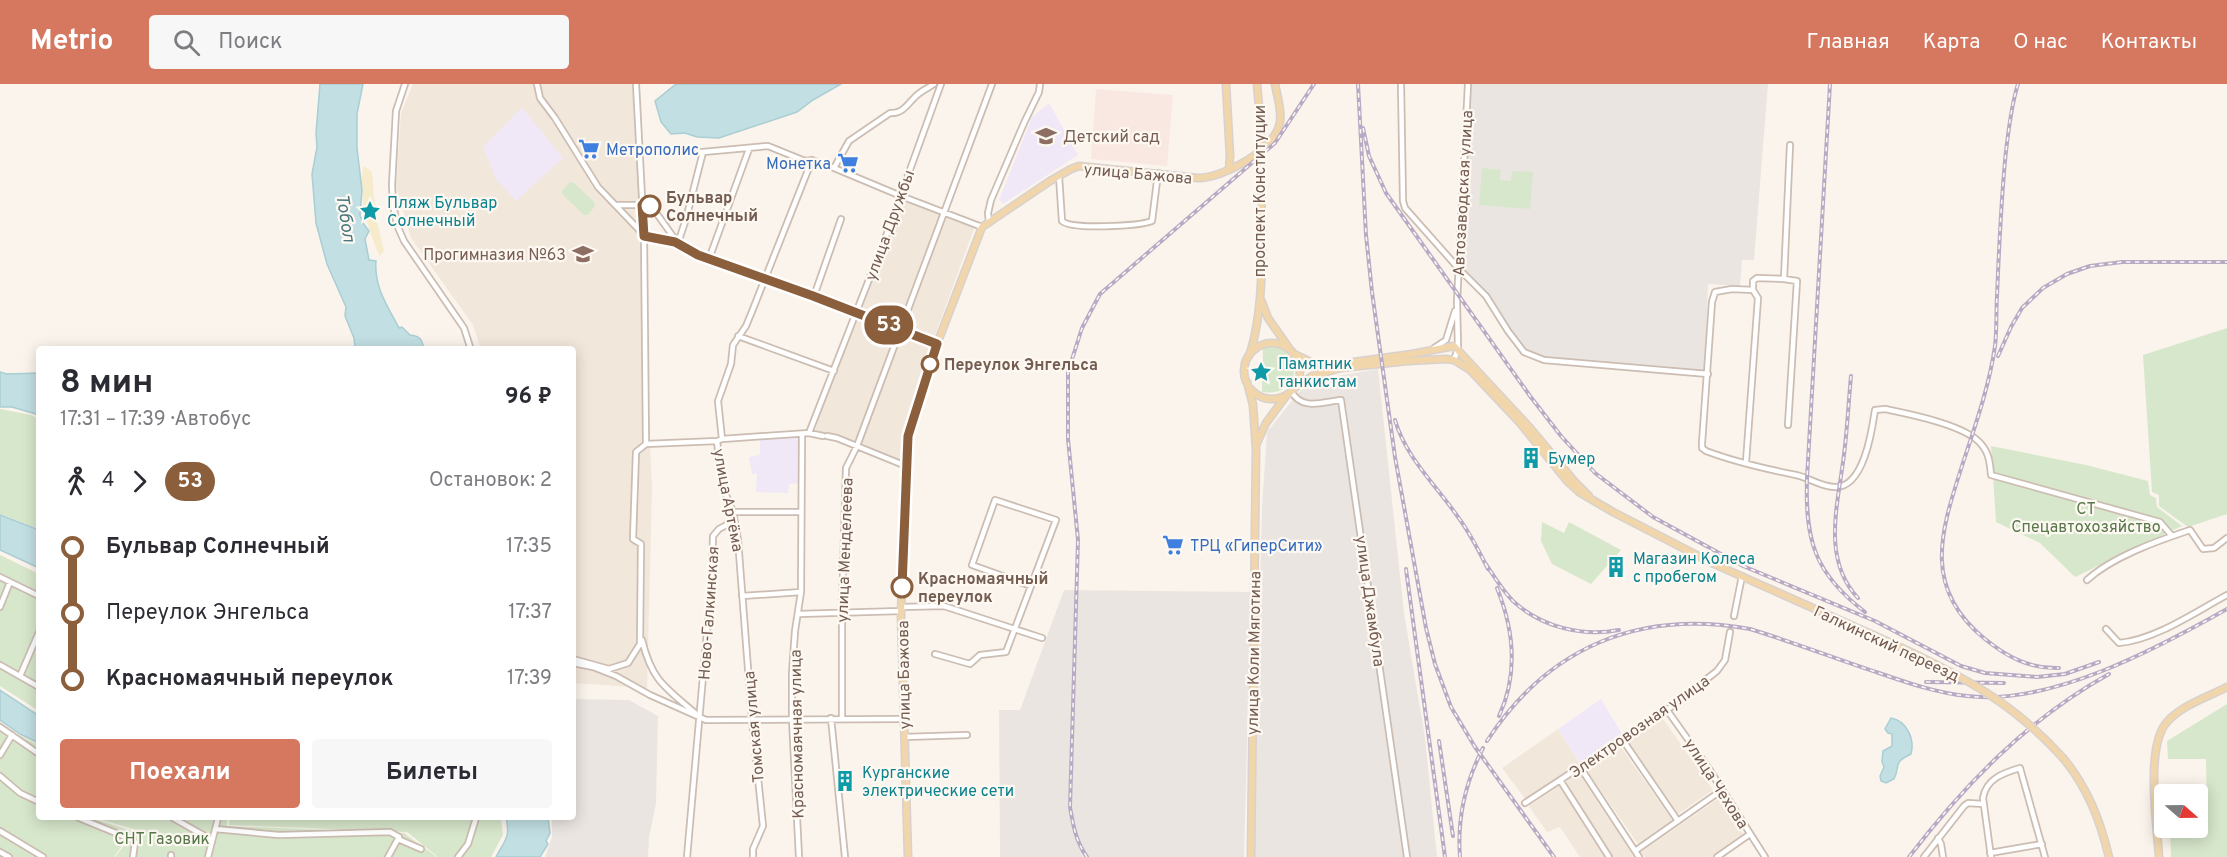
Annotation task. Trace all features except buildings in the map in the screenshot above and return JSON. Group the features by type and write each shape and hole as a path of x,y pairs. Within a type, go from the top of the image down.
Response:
{"main road":[{"path":"1226,84 1229,170"},
{"name":"проспект Конституции","path":"1249,356 1254,342 1260,298 1261,131 1257,84"},
{"name":"улица Бажова","path":"908,857 901,609 906,466 910,426 937,344 982,227 1071,169 1090,166 1204,178 1215,177 1252,156 1266,145 1277,130 1281,120 1275,84"},
{"name":"проспект Конституции","path":"1260,298 1268,318 1291,351"},
{"path":"1454,360 1408,361 1341,368 1312,376 1276,399 1263,397 1252,390 1247,382 1244,368 1249,356 1266,344 1277,344 1312,363 1332,365 1458,344"},
{"name":"Галкинский переезд","path":"1458,344 1464,357 1531,429 1575,482 1596,502"},
{"path":"1291,351 1299,368 1299,379 1291,391"},
{"name":"Галкинский переезд","path":"1454,360 1470,370 1495,396 1579,492 1628,520 1742,576 1961,677 2006,705 2035,729 2064,759 2080,780 2092,801 2100,822 2109,857"},
{"name":"улица Коли Мяготина","path":"1247,382 1253,405 1256,450 1251,857"},
{"name":"улица Коли Мяготина","path":"1256,450 1263,428 1291,391"},
{"path":"2159,857 2154,767 2162,732 2167,722 2177,713 2227,687"}],"street":[{"path":"405,84 396,111 394,134 393,204 398,225 404,242 464,328 470,346"},
{"path":"537,84 540,98 598,187 644,236 678,243 709,259 937,344"},
{"path":"636,84 644,236 646,444"},
{"path":"834,168 849,141 891,113 897,114 915,97 934,84"},
{"name":"улица Дружбы","path":"809,433 901,196 941,84"},
{"name":"улица Менделеева","path":"842,718 846,468 857,446 992,84"},
{"path":"989,222 988,213 991,200 1023,123 1039,92 1040,84"},
{"path":"1401,84 1404,206 1458,269 1486,296 1524,352 1544,360 1708,374"},
{"name":"Автозаводская улица","path":"1457,302 1468,84"},
{"path":"1784,279 1790,145"},
{"path":"686,152 768,146 805,161 812,160 834,168 982,227"},
{"path":"709,259 749,149"},
{"path":"678,243 703,152"},
{"name":"улица Артёма","path":"742,596 738,540 733,512 722,485 718,401 728,376 733,345 746,326 812,160"},
{"path":"1059,176 1063,224 1092,227 1143,225 1152,221 1158,173"},
{"path":"617,205 642,205 655,209 678,243"},
{"path":"813,296 841,219"},
{"path":"1746,462 1758,298 1753,290 1754,279 1797,281 1788,425"},
{"path":"1753,290 1732,289 1715,292 1712,302 1702,443 1702,448 1706,451 1777,472 1807,478 1823,486 1839,487 1846,484 1857,472 1864,458 1870,442 1875,410 1885,409 1947,425 1972,435 1981,443 1989,458 1991,475 2160,522 2172,536"},
{"path":"1454,360 1458,344 1457,302"},
{"path":"1431,350 1446,340 1457,302"},
{"path":"738,336 834,371"},
{"name":"улица Джамбула","path":"1291,391 1297,400 1305,404 1341,400 1407,857"},
{"path":"576,662 609,669 628,663 640,644 641,544 633,539 636,452 646,444 809,433 857,446 906,466"},
{"path":"802,435 801,592 798,613 842,613 944,606 1042,638"},
{"path":"935,654 970,664 980,655 1006,652 1015,630 1056,520 996,500 972,565 1031,586"},
{"path":"733,512 801,512"},
{"name":"Ново-Галкинская","path":"700,717 713,536 719,529 734,521"},
{"path":"2087,580 2099,569 2190,530 2199,545 2206,550 2214,548 2227,538"},
{"path":"1734,616 1742,576"},
{"path":"0,577 36,595"},
{"path":"0,607 10,582"},
{"path":"742,596 801,592"},
{"path":"2106,629 2119,643 2128,642 2166,628 2227,595"},
{"name":"Томская улица","path":"742,596 763,826 753,849 753,857"},
{"name":"Красномаячная улица","path":"798,613 792,673 792,719 799,857"},
{"name":"Электровозная улица","path":"1525,803 1667,710 1722,666 1730,632"},
{"path":"640,634 647,659 658,681 700,717"},
{"path":"20,676 36,639"},
{"path":"576,662 616,676 706,720 903,719"},
{"path":"0,665 36,685"},
{"name":"улица Чехова","path":"1667,710 1765,857"},
{"path":"687,857 700,717"},
{"path":"831,718 845,857"},
{"path":"0,727 36,752"},
{"path":"0,755 12,735"},
{"path":"904,737 967,735"},
{"path":"1622,739 1678,821"},
{"path":"1580,767 1640,857"},
{"path":"2042,844 1990,855 1983,804 1984,790 2003,773 2020,768 2046,857"},
{"path":"0,776 20,794 36,801"},
{"path":"1560,780 1609,857"},
{"path":"1635,851 1722,790"},
{"path":"1924,857 1966,804 1983,804"},
{"path":"84,820 133,840 135,842 133,857"},
{"path":"177,820 212,840"},
{"path":"208,857 217,820"},
{"path":"458,857 468,844 475,820"},
{"path":"215,829 279,835 390,832 398,835 398,839 421,849"},
{"path":"0,831 43,857"},
{"path":"1717,857 1750,834"},
{"path":"1938,838 1943,857"},
{"path":"388,857 398,839"},
{"path":"0,852 9,857"}],"shaded area":[{"path":"413,84 634,84 652,487 647,688 576,683 576,346 480,346 473,325 411,238 396,186 401,113"},
{"path":"1471,84 1768,84 1754,260 1742,260 1740,286 1708,284 1705,372 1544,358 1525,351 1487,295 1460,269"},
{"path":"1096,89 1173,95 1167,166 1091,159"},
{"name":"Детский сад","path":"1049,103 1078,155 1003,204 999,200 1032,117"},
{"path":"522,107 563,158 516,201 496,179 483,147"},
{"path":"903,200 938,213 940,217 900,325 897,325 862,312 860,309"},
{"path":"946,217 974,227 974,229 934,338 904,328 904,325"},
{"path":"859,318 895,332 896,335 854,443 815,431 856,320"},
{"path":"900,335 932,346 908,422 902,460 859,443"},
{"path":"1378,369 1404,613 1425,738 1437,857 1253,857 1262,508 1267,432 1298,393 1313,380"},
{"path":"799,436 801,483 789,484 788,493 756,492 757,474 752,474 749,457 760,455 760,439"},
{"path":"1064,590 1251,592 1244,857 1000,857 999,710 1020,710"},
{"path":"576,699 629,700 658,716 656,804 649,837 648,857 545,857 552,837 552,820 576,820"},
{"path":"1601,699 1622,734 1580,764 1558,729"},
{"path":"1661,716 1713,790 1678,814 1626,740"},
{"path":"1558,729 1580,764 1526,800 1502,768"},
{"path":"1620,746 1673,821 1638,844 1585,768"},
{"path":"1579,773 1634,857 1611,857 1564,781"},
{"path":"1560,784 1606,857 1580,857 1560,827 1547,832 1528,805"},
{"path":"1718,799 1743,834 1711,857 1645,857 1641,852"}],"green space":[{"path":"1482,168 1501,170 1500,180 1511,181 1512,171 1533,172 1530,209 1479,205"},
{"path":"570,182 594,202 595,206 588,215 584,215 562,194"},
{"path":"2227,328 2227,514 2188,527 2159,506 2159,495 2152,492 2143,355"},
{"path":"1263,347 1281,349 1289,355 1294,363 1294,372 1292,381 1285,388 1275,392 1262,392"},
{"path":"0,409 36,418 36,528 0,514"},
{"name":"СТ Спецавтохозяйство","path":"1991,446 2086,465 2148,481 2150,495 2156,498 2157,507 2182,526 2075,577 2040,543 1996,522"},
{"path":"1542,522 1564,533 1569,522 1621,550 1591,584 1552,564 1541,541"},
{"path":"0,555 36,573 36,709 0,686"},
{"path":"2227,704 2227,857 2171,857 2170,838 2208,838 2208,784 2206,759 2168,759 2167,741"},
{"path":"0,722 36,744 36,820 97,820 133,831 114,857 0,857"},
{"name":"СНТ Газовик","path":"103,820 227,820 227,826 404,833 437,857 115,857 136,830"},
{"path":"230,820 501,820 503,835 491,857 438,857 407,832 229,825"}],"sand":[{"name":"Пляж Бульвар Солнечный","path":"364,166 372,172 376,217 384,251 380,256 365,211 362,186"}],"water":[{"name":"Тобол","path":"320,84 363,84 357,114 357,148 362,190 360,215 369,231 365,239 369,260 376,261 379,288 399,328 402,327 410,335 419,337 423,346 355,346 345,316 346,307 327,264 316,223 312,174 317,147"},
{"path":"676,84 841,84 797,112 719,138 697,137 685,133 671,134 661,122 655,101"},
{"path":"0,372 36,373 36,414 12,407 0,407"},
{"path":"0,515 36,529 36,567 0,550"},
{"path":"0,690 36,714 36,742 20,734 0,720"},
{"path":"1891,718 1901,723 1909,732 1912,748 1911,754 1899,762 1894,779 1886,783 1881,781 1880,776 1884,767 1883,751 1892,746 1892,734 1885,729"},
{"path":"506,820 548,820 550,833 546,841 548,844 540,857 496,857 507,835"}],"railway":[{"path":"1087,857 1078,839 1070,807 1078,540 1068,439 1068,372 1082,328 1100,294 1275,143 1314,84"},
{"path":"1358,84 1366,235 1372,292 1395,457 1426,628 1435,664 1451,707 1475,747 1554,857"},
{"path":"1830,84 1807,478 1808,520 1816,554 1824,569 1848,598 1865,612"},
{"path":"2018,84 2010,117 2004,169 1995,346 1985,393 1947,516 1942,560 1945,580 1952,600 1965,620 1985,639 2019,661 2048,668 2059,668"},
{"path":"1363,128 1369,156 1386,193 1530,396 1561,436 1595,473 1653,517 1743,566 1875,621 1961,666 1985,673 2037,677 2065,674 2099,662"},
{"path":"1998,356 2022,308 2043,288 2067,274 2090,266 2122,262 2227,262"},
{"path":"1851,376 1835,536 1840,569 1847,584 1858,598"},
{"path":"1395,420 1406,447 1462,523 1488,569"},
{"path":"1485,563 1513,601 1536,617 1577,631 1619,630"},
{"path":"1406,569 1445,857"},
{"path":"1497,588 1507,620 1512,652 1509,685 1499,716"},
{"path":"1487,741 1511,708 1538,681 1568,659 1600,642 1634,631 1671,625 1709,624 1750,629 1923,687 1967,696 1999,697 2033,692 2101,671 2168,641 2227,609"},
{"path":"1909,857 1952,804 2025,732 2051,711 2109,674"},
{"path":"1926,682 2004,683"},
{"path":"1439,741 1453,836"},
{"path":"1460,857 1461,815 1471,774 1483,748"}],"bus line":[{"name":"53","path":"650,206 642,205 644,236 667,239 698,255 937,344 908,436 902,587"}],"place":[{"name":"Детский сад","path":"1046,136"},
{"name":"Метрополис","path":"589,149"},
{"name":"Монетка","path":"848,163"},
{"name":"Бульвар Солнечный","path":"650,206"},
{"name":"Пляж Бульвар Солнечный","path":"370,211"},
{"name":"Прогимназия №63","path":"583,254"},
{"name":"Переулок Энгельса","path":"930,364"},
{"name":"Памятник танкистам","path":"1261,372"},
{"name":"Бумер","path":"1531,458"},
{"name":"ТРЦ «ГиперСити»","path":"1173,545"},
{"name":"Магазин Колеса с пробегом","path":"1616,567"},
{"name":"Красномаячный переулок","path":"902,587"},
{"name":"Курганские электрические сети","path":"845,781"}]}
